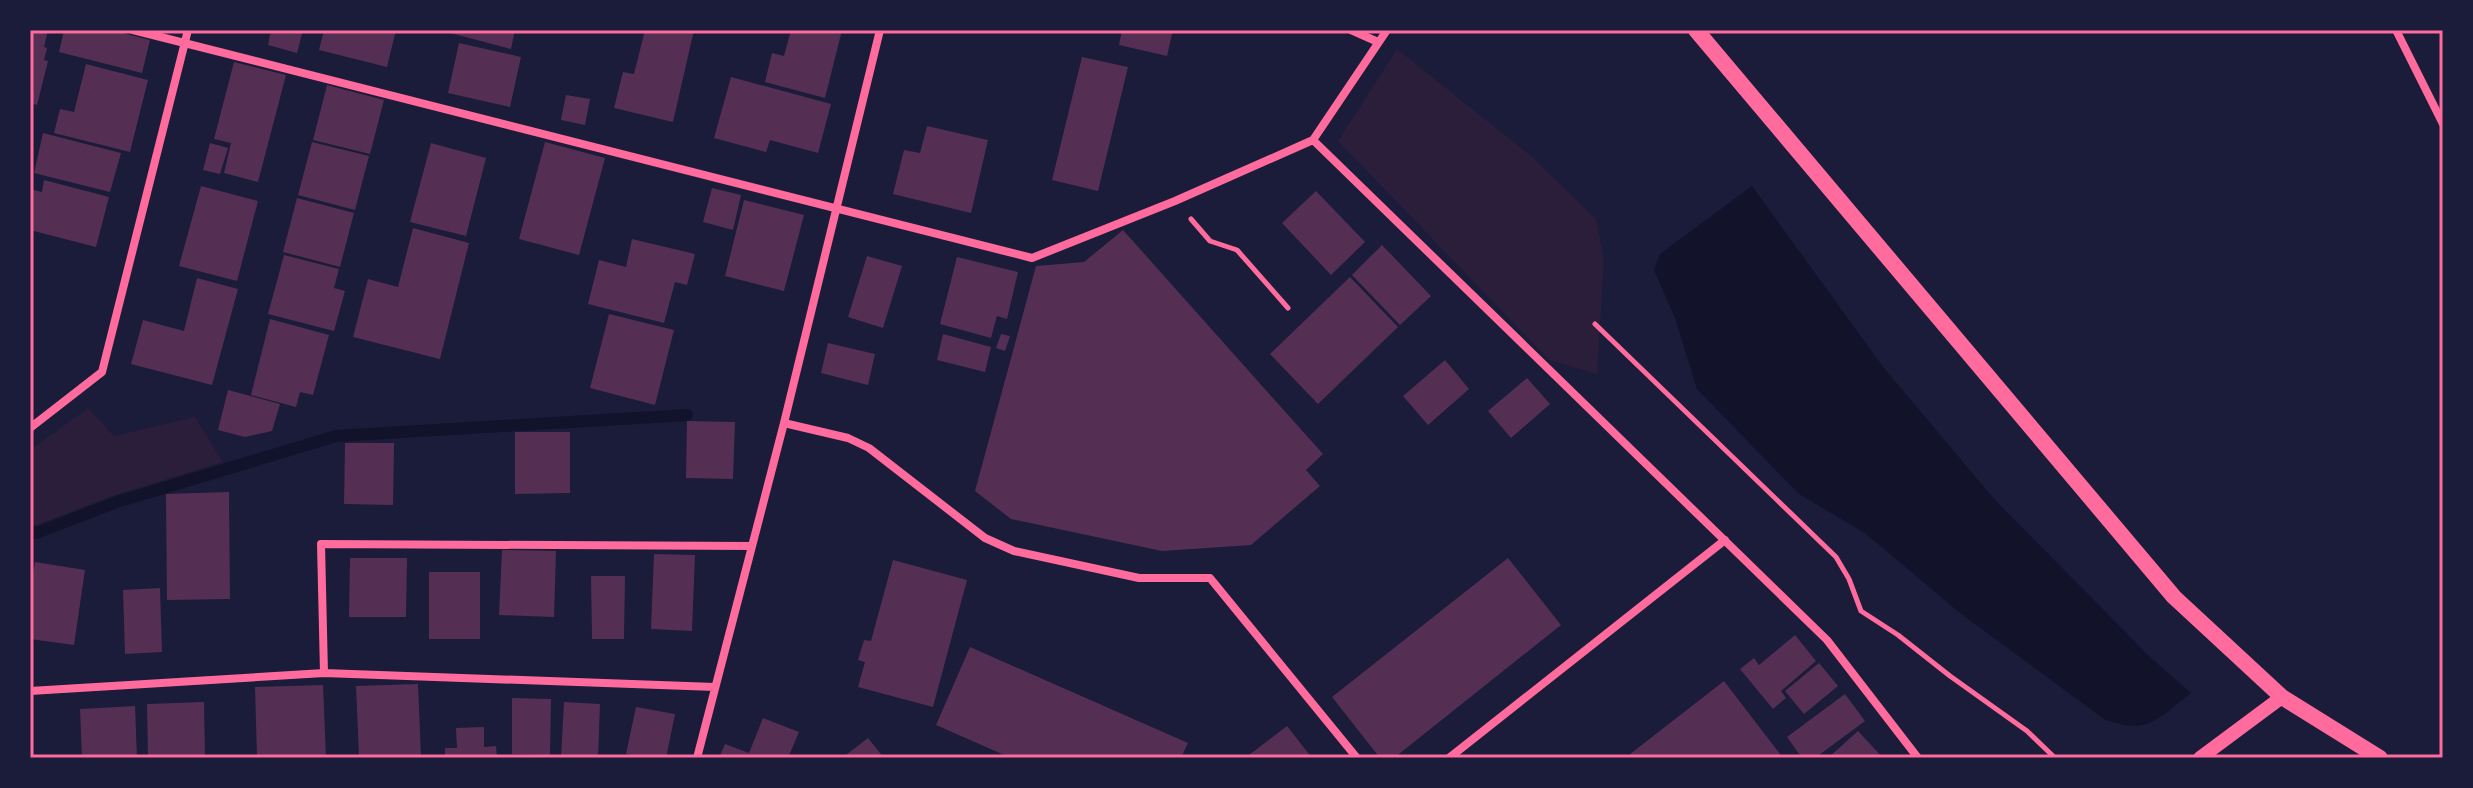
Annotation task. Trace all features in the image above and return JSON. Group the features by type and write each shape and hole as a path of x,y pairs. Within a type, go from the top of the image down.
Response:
{"main road":[{"path":"1696,30 2174,597 2282,697 2380,758"}],"street":[{"path":"133,30 1032,258 1175,201 1313,140 1387,30"},
{"path":"30,428 102,372 188,30"},
{"path":"697,758 784,423 880,30"},
{"path":"1351,30 1378,42"},
{"path":"2396,30 2443,124"},
{"path":"1313,140 1827,640 1918,758"},
{"path":"784,423 848,438 869,448 985,538 1014,551 1139,578 1210,578 1357,758"},
{"path":"1449,758 1725,540"},
{"path":"324,673 321,544 752,546"},
{"path":"30,691 324,673 715,687"},
{"path":"2200,758 2282,697"}],"path":[{"path":"1175,201 1210,241 1237,250 1288,308"},
{"path":"1595,324 1836,557 1849,579 1861,611 2027,731 2055,758"}],"shaded area":[{"path":"1397,49 1531,156 1596,219 1604,259 1597,374 1549,360 1338,141"},
{"path":"1752,186 1883,367 1995,500 2150,657 2191,693 2160,717 2142,725 2131,726 2104,719 1960,613 1865,533 1799,494 1697,389 1675,318 1654,270 1660,254"},
{"path":"88,408 114,436 195,417 223,462 112,496 37,525 30,524 30,450"}],"building":[{"path":"30,30 48,30 44,60 48,61 37,105 30,103"},
{"path":"64,30 111,30 150,40 142,73 59,52"},
{"path":"271,30 303,30 297,53 268,45"},
{"path":"324,30 396,30 387,67 319,50"},
{"path":"439,30 515,30 511,49"},
{"path":"645,30 694,30 673,122 614,108 623,72 634,74"},
{"path":"791,30 842,30 825,98 765,82 772,53 784,56"},
{"path":"1122,30 1173,30 1167,56 1119,45"},
{"path":"459,43 521,57 510,107 448,93"},
{"path":"1082,57 1128,67 1098,191 1052,180"},
{"path":"234,62 286,75 258,182 224,173 231,143 214,139"},
{"path":"86,64 148,80 130,152 54,133 60,109 74,112"},
{"path":"731,77 831,104 818,153 770,140 766,152 714,138"},
{"path":"327,85 384,100 370,154 313,140"},
{"path":"566,95 590,99 585,125 561,120"},
{"path":"927,126 988,140 971,213 893,194 904,150 920,153"},
{"path":"43,133 121,153 110,192 34,173"},
{"path":"312,142 369,156 355,210 298,195"},
{"path":"545,142 605,158 579,255 519,239"},
{"path":"210,143 228,148 220,174 203,170"},
{"path":"431,143 486,158 466,236 410,222"},
{"path":"44,180 109,197 96,247 30,230 30,189 42,192"},
{"path":"201,186 258,201 237,281 179,266"},
{"path":"712,188 741,195 733,230 703,222"},
{"path":"1316,191 1365,242 1331,275 1282,223"},
{"path":"297,198 354,213 340,267 283,252"},
{"path":"744,200 804,215 784,291 725,276"},
{"path":"413,228 469,243 440,359 353,337 368,279 398,287"},
{"path":"1123,230 1323,454 1306,470 1320,486 1251,545 1162,551 1011,519 975,491 1036,266 1084,262"},
{"path":"632,239 695,254 687,285 675,282 664,323 588,304 599,260 626,267"},
{"path":"1382,245 1431,296 1400,325 1352,275"},
{"path":"284,255 339,269 334,288 345,291 334,331 268,314"},
{"path":"867,256 902,266 883,328 848,317"},
{"path":"957,257 1018,272 1007,319 997,316 991,338 940,324"},
{"path":"1350,277 1398,327 1318,404 1270,354"},
{"path":"197,278 238,289 212,385 131,364 143,320 184,331"},
{"path":"609,314 674,330 655,405 590,388"},
{"path":"270,319 329,335 313,395 300,392 296,407 251,395"},
{"path":"943,334 991,347 985,372 937,360"},
{"path":"1001,334 1010,336 1005,351 996,348"},
{"path":"828,343 875,354 868,385 821,373"},
{"path":"1445,360 1469,389 1428,425 1403,396"},
{"path":"1527,378 1550,404 1511,438 1488,411"},
{"path":"228,390 280,404 272,431 245,437 218,430"},
{"path":"687,421 735,422 733,479 686,478"},
{"path":"515,432 570,432 570,493 515,494"},
{"path":"345,443 394,443 393,505 344,504"},
{"path":"229,492 230,599 167,600 166,494"},
{"path":"502,550 556,551 554,617 499,615"},
{"path":"654,554 695,555 692,631 651,629"},
{"path":"350,558 407,558 406,617 349,617"},
{"path":"1508,558 1561,625 1394,758 1380,758 1332,697"},
{"path":"893,560 967,580 933,707 858,687 865,662 858,660 864,640 871,641"},
{"path":"35,562 85,570 74,645 30,639 30,594"},
{"path":"429,572 480,572 480,639 429,639"},
{"path":"591,576 625,576 624,639 592,639"},
{"path":"160,588 162,652 125,654 123,590"},
{"path":"1795,635 1816,661 1781,691 1786,698 1773,709 1740,669 1754,658 1759,665"},
{"path":"970,647 1188,743 1181,758 1011,758 936,725"},
{"path":"1819,663 1838,686 1804,714 1785,691"},
{"path":"1724,681 1783,758 1625,758"},
{"path":"418,684 421,758 359,758 356,686"},
{"path":"323,685 326,758 257,758 255,687"},
{"path":"1845,694 1865,721 1815,758 1802,758 1787,737"},
{"path":"512,698 551,699 550,755 512,754"},
{"path":"204,702 205,758 148,758 147,704"},
{"path":"564,702 600,704 598,758 561,758"},
{"path":"135,706 137,758 82,758 80,709"},
{"path":"636,707 675,714 666,758 626,754"},
{"path":"763,718 799,732 788,758 719,758 725,744 749,753"},
{"path":"1287,726 1312,758 1245,758"},
{"path":"484,727 484,747 496,746 497,758 445,758 445,748 457,748 456,728"},
{"path":"1858,731 1883,758 1828,758"},
{"path":"868,738 884,758 842,758"}],"waterway":[{"path":"30,532 36,533 117,502 336,436 687,415"}]}
